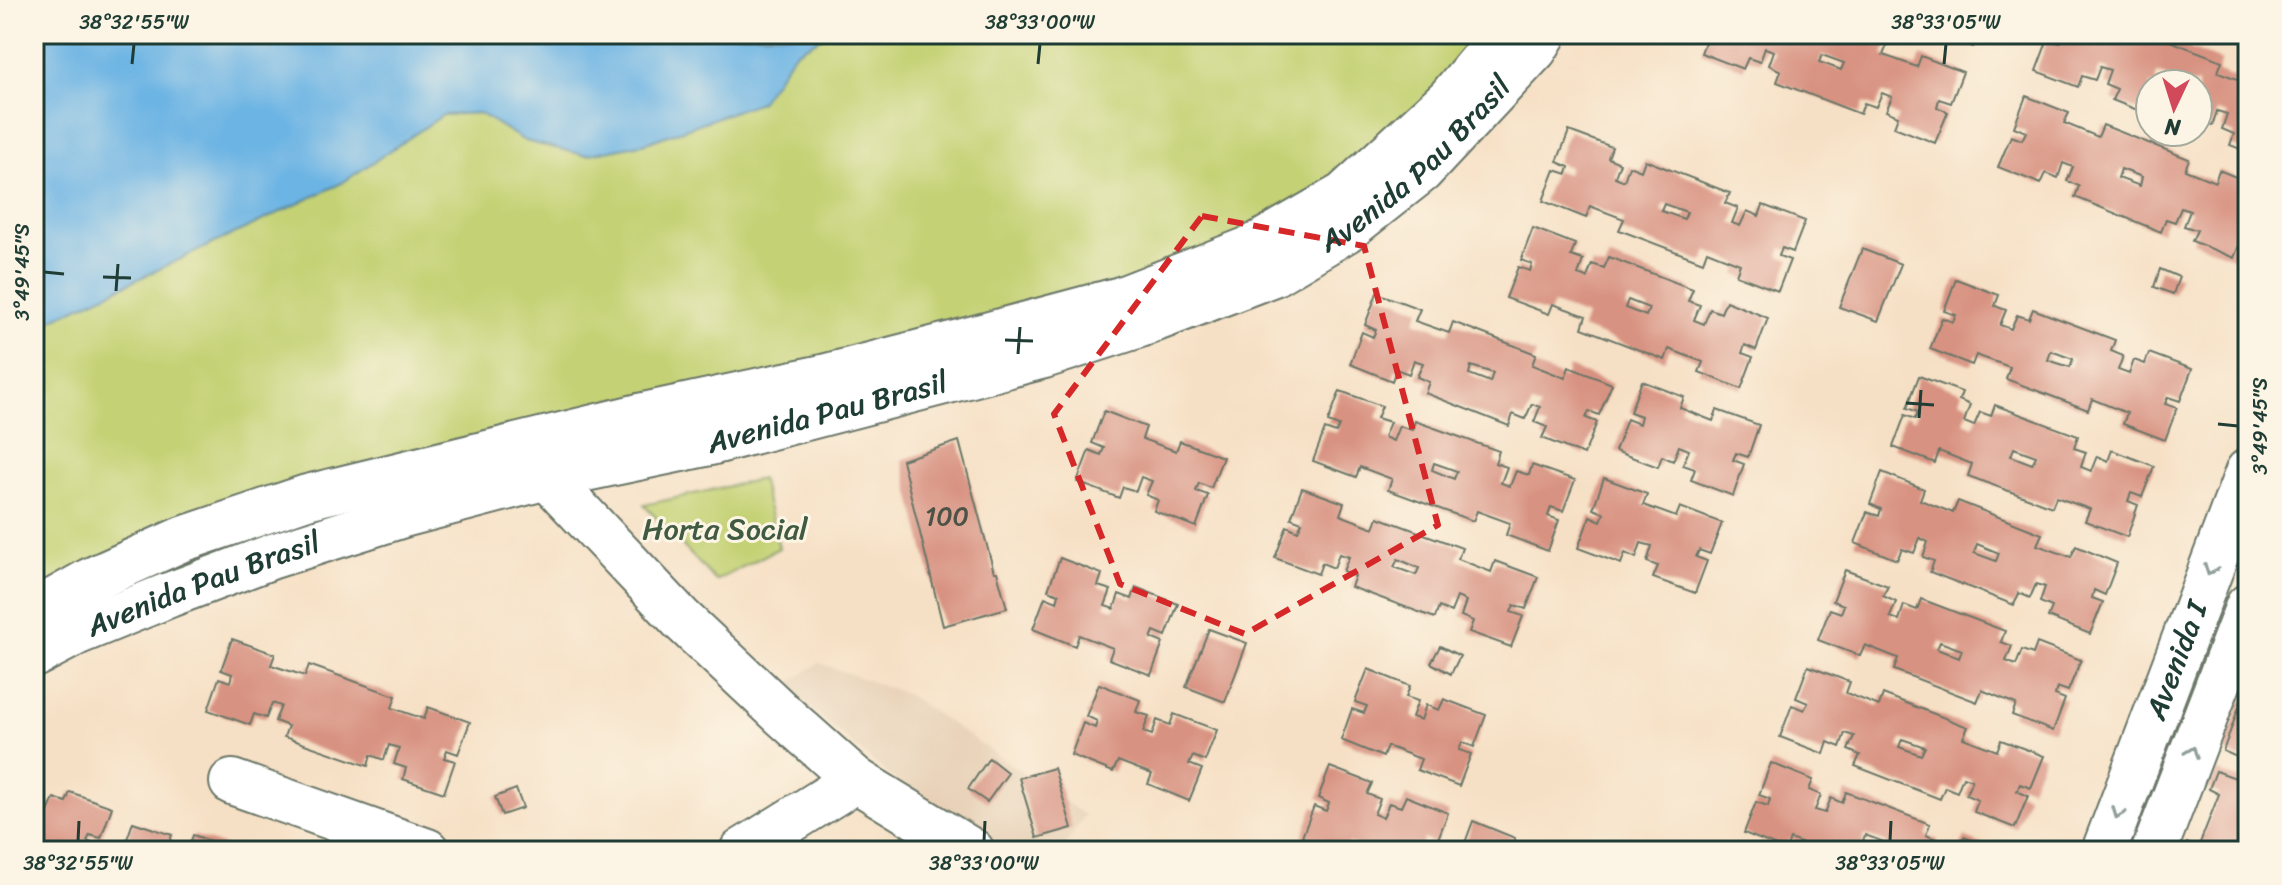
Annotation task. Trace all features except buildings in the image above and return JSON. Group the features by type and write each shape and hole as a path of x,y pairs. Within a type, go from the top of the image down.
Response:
{"street":[{"path":"34,612 91,580 180,540 307,497 639,416 823,377 986,335 1121,299 1252,248 1344,195 1449,99 1503,34"},
{"name":"Avenida Pau Brasil","path":"34,655 78,632 169,595 273,556 403,515 547,477 710,443 1044,356 1140,325 1273,274 1345,231 1421,171 1535,49 1544,34"},
{"name":"Avenida I","path":"2104,851 2248,471"},
{"path":"547,477 681,619 856,780 972,851"},
{"name":"Avenida I","path":"2154,851 2239,654 2248,606"},
{"path":"742,851 856,780"},
{"path":"232,782 427,851"}],"highlighted area":[{"path":"1202,216 1364,246 1438,525 1245,634 1120,584 1054,414"}],"shaded area":[{"path":"819,663 907,694 1085,815 1062,851 1004,851 910,793 784,686"}],"green space":[{"path":"828,34 1503,34 1252,248 307,497 34,612 34,328 342,183 443,115 479,113 525,141 585,155 646,143 759,102 796,51"},
{"name":"Horta Social","path":"761,479 779,548 716,581 644,505"}],"water":[{"path":"34,34 828,34 796,51 760,102 646,143 585,155 525,141 479,113 443,115 342,183 34,328"}]}
